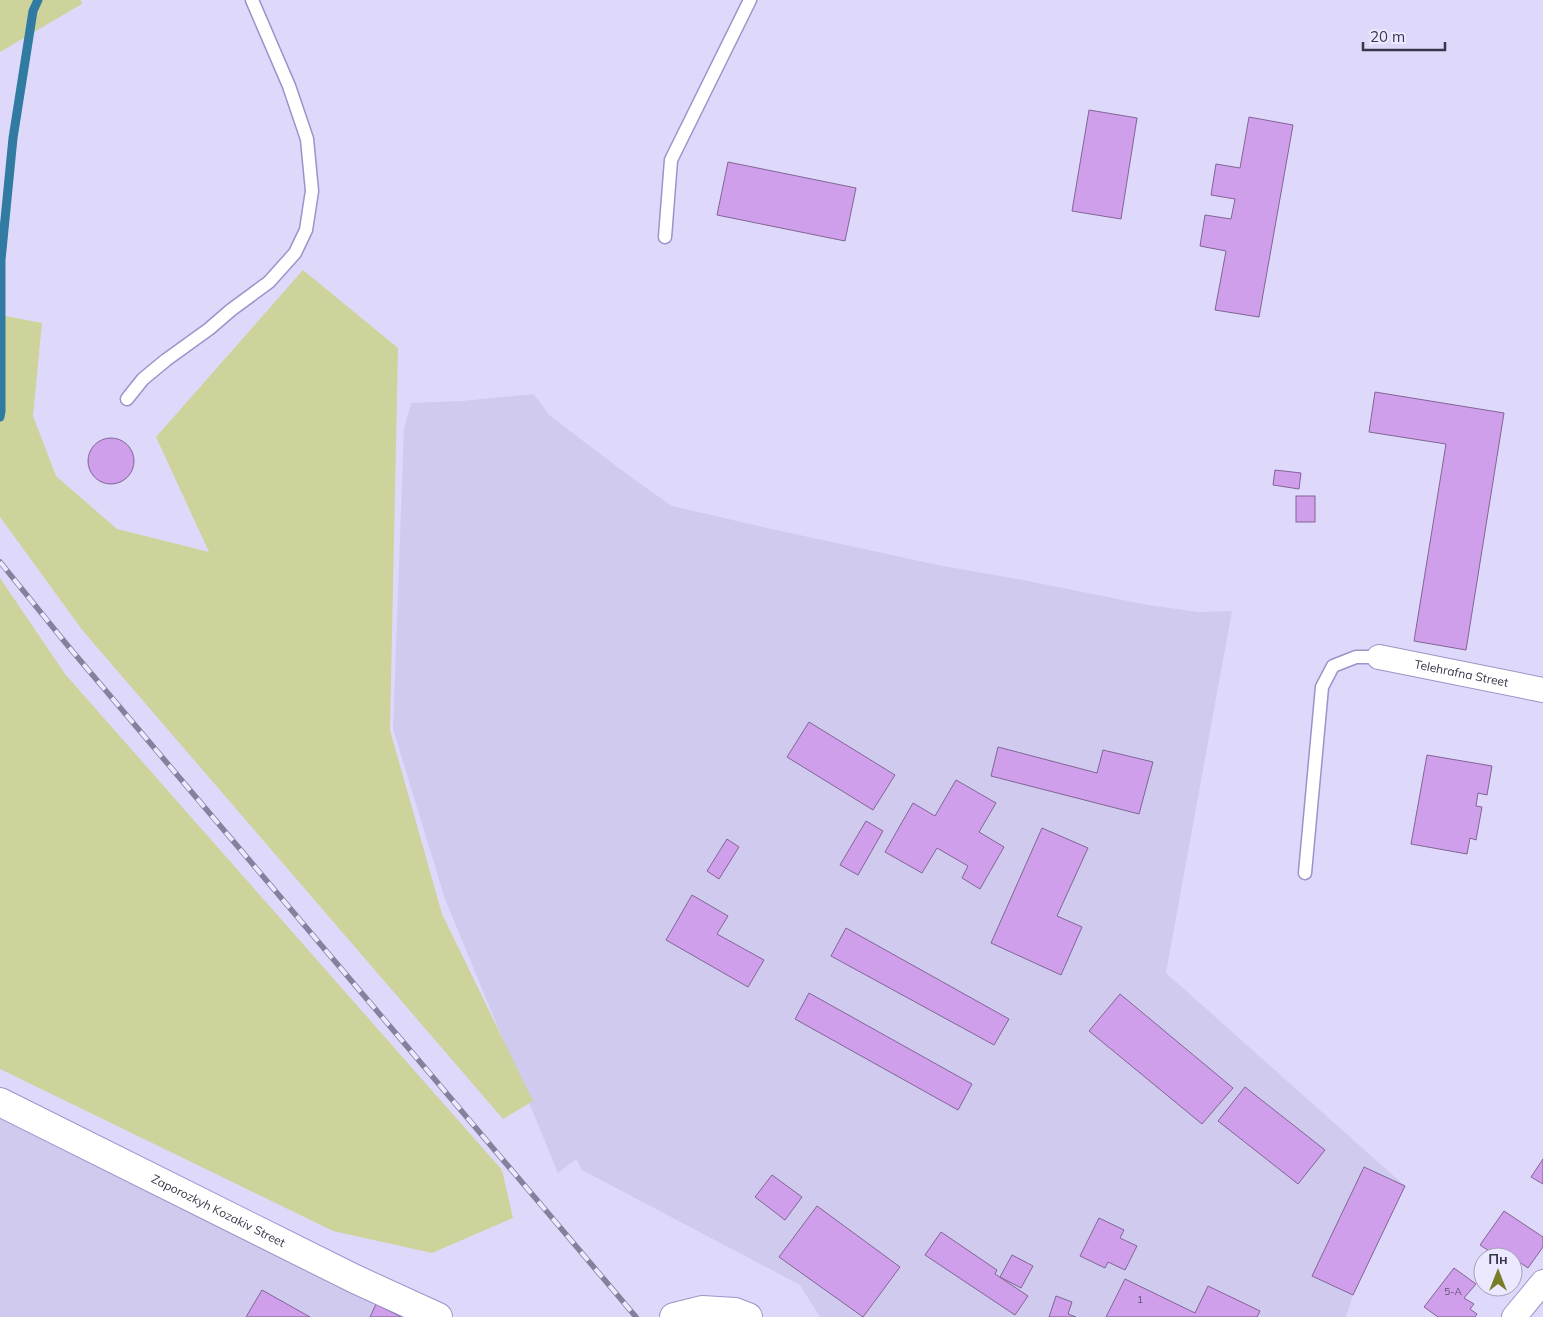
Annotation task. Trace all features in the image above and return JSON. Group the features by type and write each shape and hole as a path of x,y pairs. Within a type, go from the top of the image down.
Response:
{"street":[{"name":"Telehrafna Street","path":"1379,656 1543,690"},
{"name":"Zaporozkyh Kozakiv Street","path":"0,1102 355,1279 438,1317"},
{"path":"1514,1317 1543,1282"},
{"path":"674,1317 702,1310 735,1312 748,1317"}],"lane":[{"path":"127,399 143,379 210,329 231,310 268,282 294,253 306,230 312,191 307,139 289,86 252,0"},
{"path":"665,237 671,160 750,0"},
{"path":"1305,873 1322,687 1333,666 1356,656 1379,656"}],"shaded area":[{"path":"534,394 549,415 672,506 938,565 1148,605 1198,612 1232,611 1166,973 1405,1186 1353,1295 1346,1317 820,1317 800,1285 582,1170 576,1159 558,1173 445,899 393,729 404,428 411,403 462,401"},
{"path":"0,1115 224,1227 403,1317 0,1317"}],"green space":[{"path":"0,0 81,0 82,4 0,52"},
{"path":"303,270 398,348 390,730 442,914 533,1101 503,1119 83,631 0,517 0,315 42,323 33,416 56,476 117,529 209,552 156,437"},
{"path":"0,578 65,674 502,1170 513,1218 432,1253 333,1231 0,1069"}],"building":[{"path":"1089,110 1137,118 1121,219 1072,211"},
{"path":"1249,117 1293,125 1259,317 1215,310 1226,251 1200,246 1205,215 1231,219 1235,199 1211,195 1216,164 1240,168"},
{"path":"728,162 856,188 845,241 717,215"},
{"path":"1375,392 1504,413 1466,650 1414,641 1446,444 1369,432"},
{"path":"111,438 124,442 130,448 134,461 130,474 124,480 111,484 98,480 92,474 88,461 92,448 98,442"},
{"path":"1275,470 1301,473 1299,489 1273,485"},
{"path":"1296,496 1315,496 1315,522 1296,522"},
{"path":"809,722 895,775 873,810 787,757"},
{"path":"998,747 1097,773 1103,750 1153,762 1139,814 991,776"},
{"path":"1427,755 1492,766 1487,795 1478,793 1476,806 1482,807 1476,840 1470,838 1467,854 1411,844"},
{"path":"956,780 996,803 979,832 1004,847 980,889 962,878 968,866 937,848 922,873 885,852 913,803 935,816"},
{"path":"866,821 883,831 858,875 840,865"},
{"path":"1042,828 1088,848 1057,916 1082,927 1061,975 991,943"},
{"path":"727,839 739,847 719,879 707,871"},
{"path":"692,895 728,916 717,934 764,960 748,987 666,940"},
{"path":"846,928 1009,1019 994,1045 831,956"},
{"path":"809,993 972,1084 958,1110 795,1019"},
{"path":"1120,994 1233,1088 1202,1124 1089,1031"},
{"path":"1245,1087 1325,1150 1298,1184 1218,1121"},
{"path":"1543,1159 1543,1184 1531,1177"},
{"path":"1364,1167 1405,1186 1353,1295 1312,1276"},
{"path":"772,1175 802,1197 785,1220 755,1197"},
{"path":"817,1206 900,1267 863,1317 779,1257"},
{"path":"1504,1211 1543,1237 1543,1247 1528,1268 1523,1265 1523,1247 1483,1247 1480,1245"},
{"path":"1099,1218 1124,1230 1120,1238 1137,1246 1125,1270 1108,1262 1105,1268 1080,1256"},
{"path":"941,1232 997,1270 995,1274 1028,1296 1015,1315 925,1255"},
{"path":"1012,1255 1033,1266 1021,1288 1000,1277"},
{"path":"1454,1268 1473,1282 1473,1288 1464,1298 1474,1304 1470,1309 1477,1314 1475,1317 1438,1317 1424,1307"},
{"path":"1125,1279 1195,1313 1208,1286 1260,1311 1257,1317 1106,1317"},
{"path":"262,1290 310,1317 246,1317"},
{"path":"1056,1296 1072,1302 1068,1314 1076,1317 1049,1317"},
{"path":"376,1304 401,1317 370,1317"}],"waterway":[{"path":"0,417 1,260 13,138 33,11 38,0"}],"railway":[{"path":"0,562 68,646 636,1317"}]}
